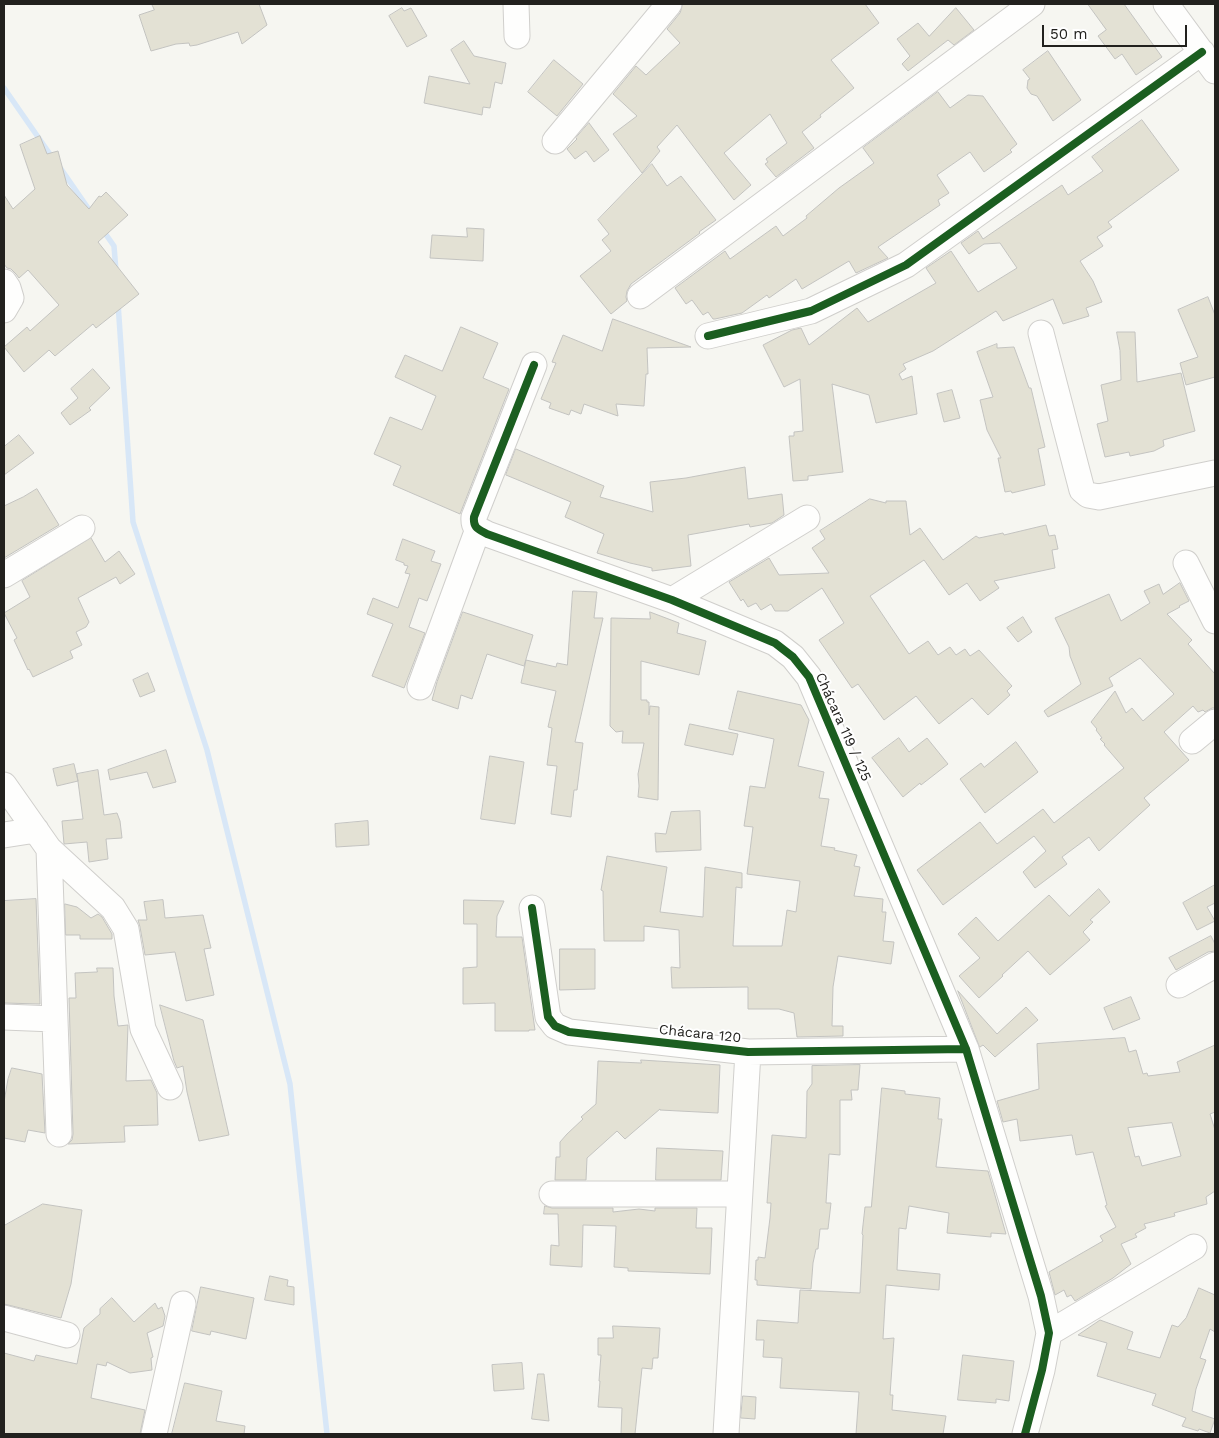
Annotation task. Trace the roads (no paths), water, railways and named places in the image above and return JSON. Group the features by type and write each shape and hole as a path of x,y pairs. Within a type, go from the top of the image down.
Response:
{"street":[{"path":"516,4 517,36"},
{"path":"555,141 670,4"},
{"path":"640,296 1032,4"},
{"path":"708,336 812,311 906,265 1209,62 1166,4"},
{"path":"4,282 11,298 4,310"},
{"path":"1041,333 1082,490 1088,495 1099,497 1215,473"},
{"path":"420,687 476,526 474,516 534,365"},
{"path":"672,600 807,518"},
{"name":"Chácara 119 / 125","path":"476,526 487,534 672,600 775,643 794,657 809,677 966,1048 1041,1296 1049,1333"},
{"path":"4,575 82,528"},
{"path":"1186,563 1215,621"},
{"path":"1192,741 1215,722"},
{"path":"4,785 42,840 113,908 126,929 143,1029 170,1087"},
{"path":"4,834 42,840"},
{"path":"42,840 54,1019 59,1134"},
{"name":"Chácara 120","path":"532,908 548,1016 555,1026 569,1032 748,1052 966,1048"},
{"path":"1179,985 1215,964"},
{"path":"4,1017 54,1019"},
{"path":"726,1434 748,1052"},
{"path":"552,1194 739,1194"},
{"path":"1025,1434 1042,1370 1049,1333 1194,1247"},
{"path":"154,1434 183,1304"},
{"path":"4,1318 67,1335"}],"waterway":[{"path":"4,88 54,160"},
{"path":"61,169 90,211"},
{"path":"102,229 114,246 116,271"},
{"path":"118,303 133,522 207,750 290,1084 327,1434"}]}
